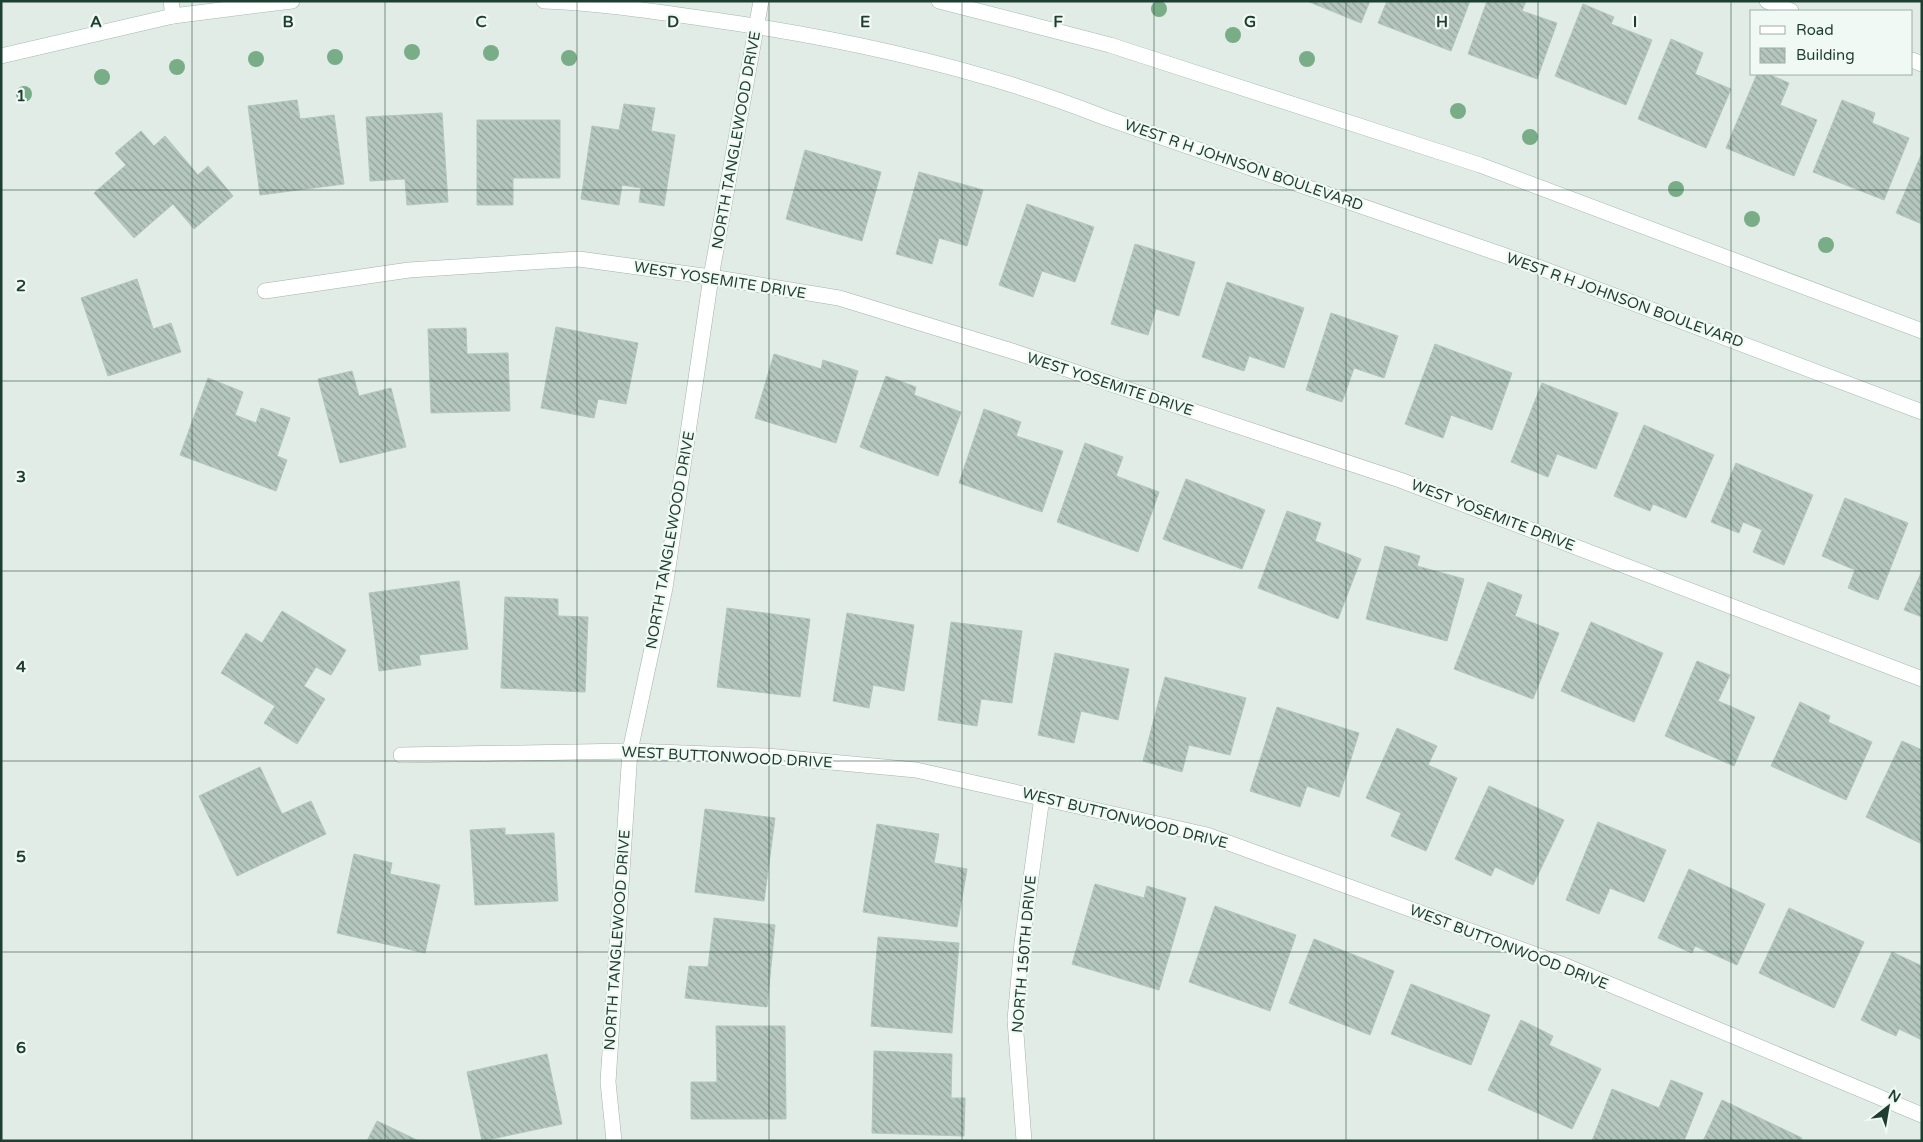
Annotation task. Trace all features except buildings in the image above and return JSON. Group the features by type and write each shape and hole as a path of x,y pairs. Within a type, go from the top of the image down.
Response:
{"street":[{"path":"1,56 172,9 292,1"},
{"name":"WEST R H JOHNSON BOULEVARD","path":"544,1 587,4 757,26 864,46 967,71 1055,97 1106,118 1538,267 1922,412"},
{"name":"NORTH TANGLEWOOD DRIVE","path":"614,1141 608,1082 630,751 665,588 711,277 761,1"},
{"path":"939,1 1110,45 1480,165 1922,331"},
{"path":"1767,1 1789,10"},
{"name":"WEST YOSEMITE DRIVE","path":"264,291 409,270 579,259 711,277 839,298 1015,352 1400,480 1922,680"},
{"name":"WEST BUTTONWOOD DRIVE","path":"401,755 630,751 767,756 916,770 1207,835 1561,964 1922,1115"},
{"name":"NORTH 150TH DRIVE","path":"1024,1141 1015,1020 1022,943 1042,797"}]}
